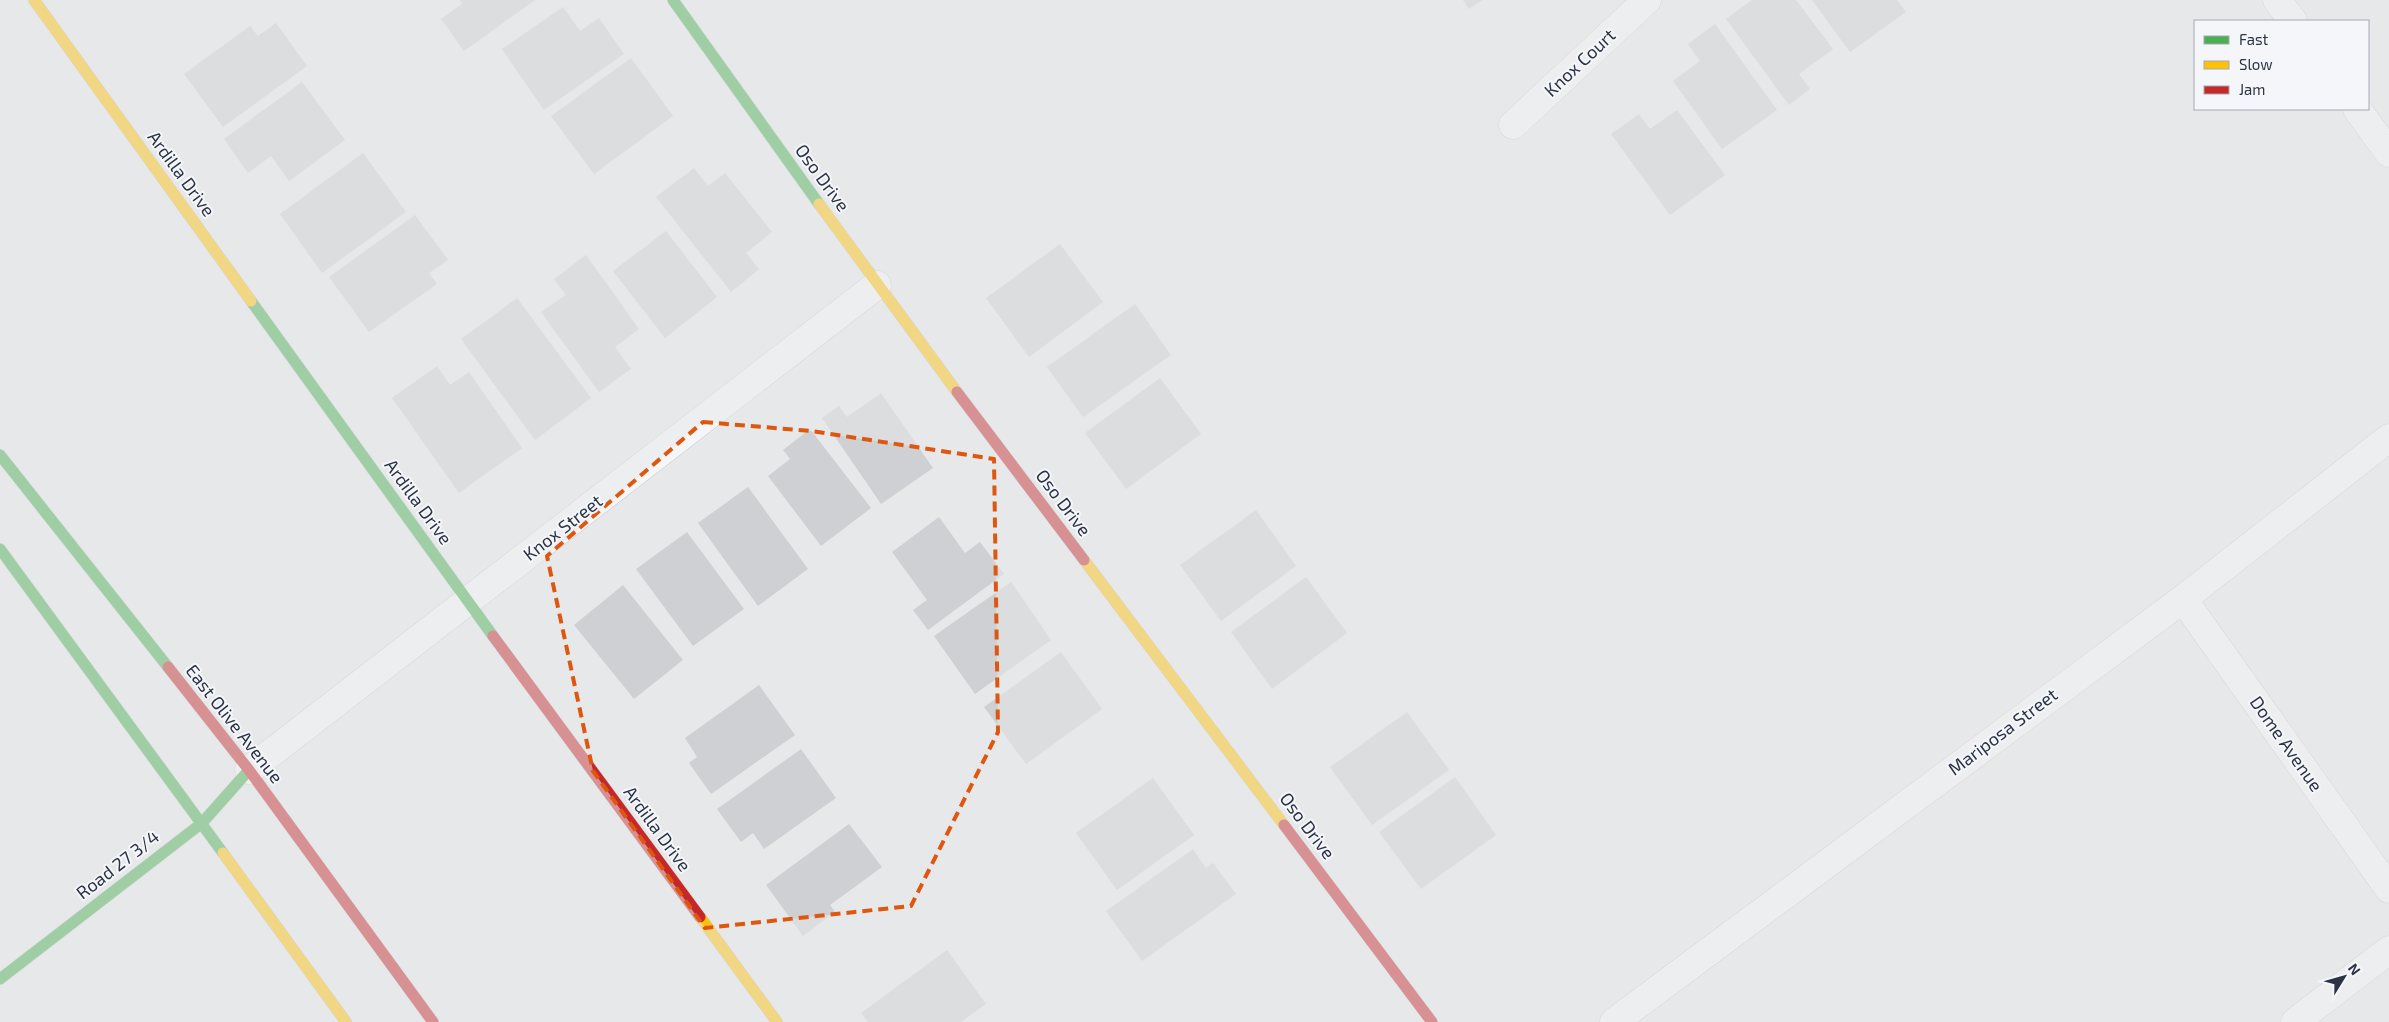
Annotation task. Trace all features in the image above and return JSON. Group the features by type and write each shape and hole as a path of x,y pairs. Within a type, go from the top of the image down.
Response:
{"street":[{"name":"Ardilla Drive","path":"34,0 468,601 777,1022"},
{"name":"Oso Drive","path":"673,0 877,285 1432,1022"},
{"name":"Knox Court","path":"1513,125 1647,0"},
{"path":"2277,0 2291,20"},
{"path":"2358,110 2386,141"},
{"name":"Knox Street","path":"249,770 877,285"},
{"name":"Mariposa Street","path":"1614,1022 2183,599 2389,438"},
{"name":"East Olive Avenue","path":"0,455 249,770 433,1022"},
{"path":"0,549 346,1022"},
{"name":"Dome Avenue","path":"2183,599 2389,889"},
{"name":"Road 27 3/4","path":"0,979 202,823 249,770"},
{"path":"2294,1022 2389,950"}],"highlighted area":[{"path":"703,422 811,431 994,459 998,732 911,906 705,928 593,771 547,556"}],"building":[{"path":"460,0 535,0 464,51 441,19 462,4"},
{"path":"1463,0 1482,0 1469,9"},
{"path":"1752,0 1796,0 1833,49 1799,74 1810,89 1789,105 1726,19"},
{"path":"1812,0 1897,0 1906,12 1850,52"},
{"path":"563,7 580,31 599,18 624,54 544,110 502,49"},
{"path":"276,23 307,66 223,127 184,74 250,26 258,36"},
{"path":"1715,24 1777,110 1722,149 1673,81 1700,61 1688,44"},
{"path":"631,58 673,116 594,174 551,116"},
{"path":"302,82 345,140 289,181 271,156 248,173 224,139"},
{"path":"1677,110 1725,175 1670,215 1611,134 1639,114 1650,129"},
{"path":"363,153 406,212 322,273 280,214"},
{"path":"694,168 708,186 725,173 772,232 746,253 759,269 731,292 656,197"},
{"path":"415,215 448,260 429,273 437,284 369,332 329,277"},
{"path":"666,231 717,297 665,338 613,271"},
{"path":"1060,244 1103,302 1029,357 986,298"},
{"path":"586,255 639,329 615,347 631,369 599,392 541,312 566,295 554,279"},
{"path":"517,298 591,398 535,440 461,339"},
{"path":"1135,304 1171,355 1083,417 1047,367"},
{"path":"437,366 450,385 469,372 522,448 459,493 392,398"},
{"path":"1160,378 1201,434 1126,489 1085,433"},
{"path":"881,393 933,468 881,504 822,418 839,406 847,417"},
{"path":"810,429 871,508 821,546 768,476 790,459 783,450"},
{"path":"748,487 808,569 758,606 698,523"},
{"path":"1256,510 1296,566 1221,621 1180,565"},
{"path":"939,517 965,553 980,542 1004,574 928,630 913,610 927,600 892,552"},
{"path":"687,532 744,609 693,646 636,569"},
{"path":"1306,577 1347,633 1272,689 1231,632"},
{"path":"1011,582 1051,640 975,694 934,636"},
{"path":"623,585 683,660 634,699 574,625"},
{"path":"1061,652 1102,709 1026,764 984,707"},
{"path":"759,685 795,735 711,794 689,763 697,757 685,738"},
{"path":"1407,712 1449,770 1372,825 1330,767"},
{"path":"801,749 836,798 764,849 753,833 741,842 717,809"},
{"path":"1455,777 1496,835 1421,889 1379,832"},
{"path":"1153,778 1194,835 1117,890 1076,833"},
{"path":"849,824 882,867 830,905 835,912 803,936 766,885"},
{"path":"1193,849 1206,868 1213,863 1236,894 1142,961 1106,911"},
{"path":"947,950 986,1004 961,1022 868,1022 861,1013"}],"traffic: fast":[{"path":"673,0 819,204"},
{"path":"251,301 493,636"},
{"path":"0,455 168,667"},
{"path":"0,549 223,853"},
{"path":"0,979 202,823 249,770"}],"traffic: slow":[{"path":"34,0 251,301"},
{"path":"819,204 957,392"},
{"path":"1084,560 1284,825"},
{"path":"223,853 346,1022"},
{"path":"700,917 777,1022"}],"traffic: jam":[{"path":"957,392 1084,560"},
{"path":"493,636 700,917"},
{"path":"168,667 249,770 433,1022"},
{"path":"1284,825 1432,1022"}]}
